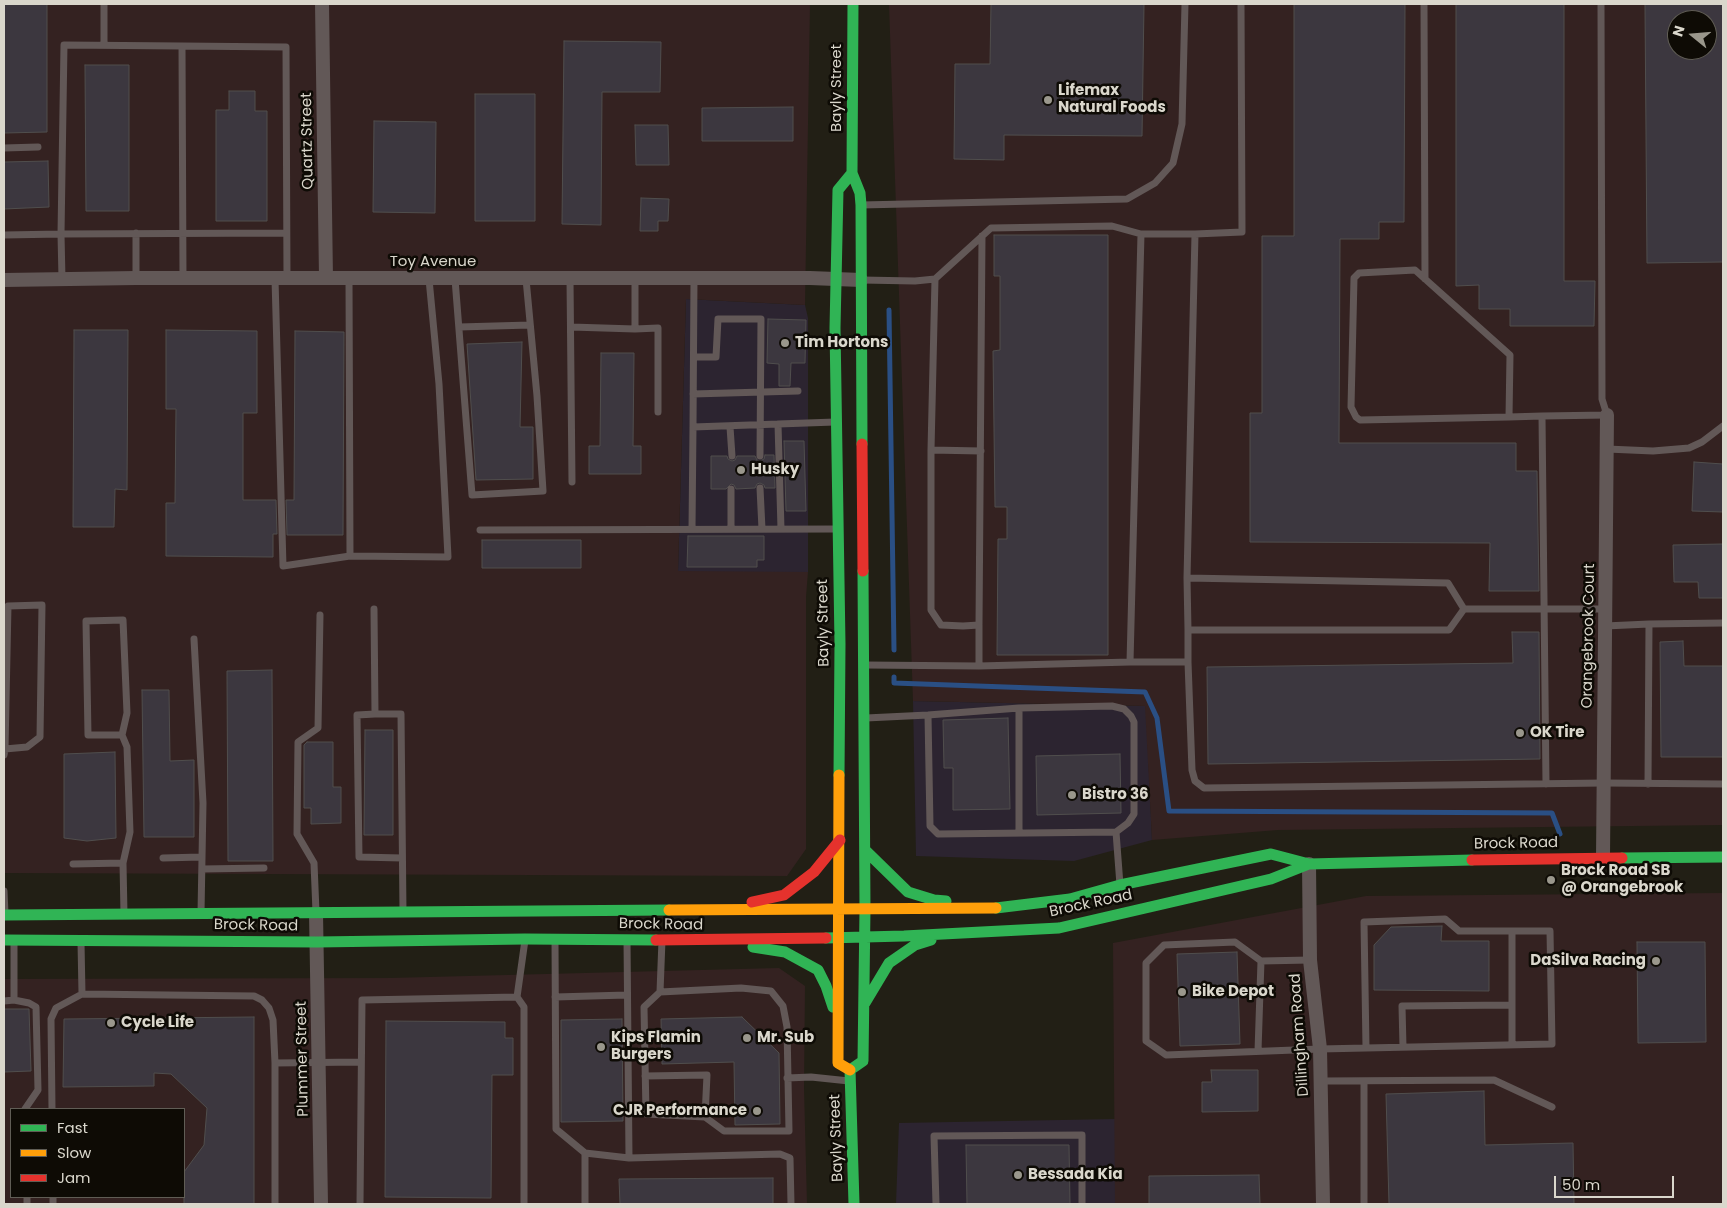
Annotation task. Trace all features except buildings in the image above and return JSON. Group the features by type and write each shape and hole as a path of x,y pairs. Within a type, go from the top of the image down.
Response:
{"main road":[{"name":"Bayly Street","path":"850,1076 863,1061 865,909 861,205 860,192 852,173 853,4"},
{"name":"Bayly Street","path":"852,173 838,190 835,279 840,840 837,1019 838,1063 850,1076 854,1204"},
{"path":"715,911 784,895 814,872 840,840"},
{"path":"865,850 908,892 934,900 999,908"},
{"name":"Brock Road","path":"4,915 999,908 1070,899 1120,885 1271,854 1309,864 1723,857"},
{"name":"Brock Road","path":"9,940 317,942 525,938 709,940 946,935 1059,928 1271,879 1309,864"},
{"path":"864,1005 889,963 915,945 946,935"},
{"path":"709,940 785,952 818,970 826,986 837,1019"}],"street":[{"name":"Quartz Street","path":"322,4 326,278"},
{"name":"Toy Avenue","path":"4,280 349,278 861,280"},
{"name":"Orangebrook Court","path":"1603,858 1608,415"},
{"name":"Dillingham Road","path":"1309,864 1310,960 1320,1049 1323,1204"},
{"name":"Plummer Street","path":"316,913 321,1204"}],"lane":[{"path":"104,4 104,45"},
{"path":"861,205 1127,199 1155,183 1173,163 1182,124 1185,4"},
{"path":"861,280 916,281 935,279 991,228 1112,226 1141,234 1242,232 1241,4"},
{"path":"1424,4 1425,280"},
{"path":"1509,417 1510,355 1415,270 1359,273 1354,278 1351,407 1356,417 1360,420 1509,417 1542,416 1608,415 1602,398 1600,4"},
{"path":"62,279 64,45 286,47 286,233 281,279 283,566 350,556 448,557 439,384 429,279"},
{"path":"182,46 183,278"},
{"path":"4,148 38,147"},
{"path":"136,233 136,278"},
{"path":"4,234 286,233"},
{"path":"1130,662 1141,234"},
{"path":"1195,234 1187,578 1192,770 1195,781 1204,788 1604,783 1723,784"},
{"path":"979,666 982,236"},
{"path":"349,278 350,556"},
{"path":"455,279 472,495 543,491 537,396 526,279"},
{"path":"570,279 572,482"},
{"path":"635,279 635,329"},
{"path":"692,529 694,279"},
{"path":"935,279 931,610 941,624 979,625"},
{"path":"694,357 716,357 718,320 761,319 760,456"},
{"path":"459,327 530,325"},
{"path":"571,327 658,328 658,412"},
{"path":"694,394 798,390"},
{"path":"1542,416 1546,784"},
{"path":"693,428 836,422"},
{"path":"778,424 781,529"},
{"path":"1607,449 1653,451 1689,448 1702,442 1723,426"},
{"path":"730,427 732,456"},
{"path":"932,450 981,451"},
{"path":"760,488 762,529"},
{"path":"731,489 731,529"},
{"path":"480,530 838,529"},
{"path":"1187,578 1448,583 1464,609"},
{"path":"42,605 40,737 27,747 5,752 8,606 42,605"},
{"path":"374,609 376,714"},
{"path":"1464,609 1606,609"},
{"path":"1188,630 1449,630 1464,609"},
{"path":"316,913 314,864 297,834 298,742 318,728 320,615"},
{"path":"122,735 88,734 86,621 123,620 127,714 122,735 127,747 130,832 123,863 124,914"},
{"path":"1605,626 1723,623"},
{"path":"1648,784 1649,624"},
{"path":"194,639 203,803 201,914"},
{"path":"864,665 979,666 1188,662"},
{"path":"864,718 928,716 1019,708 1112,706 1124,709 1132,716 1134,722 1134,814 1128,823 1116,832 938,834 930,826 928,716"},
{"path":"1019,708 1019,832"},
{"path":"402,858 359,857 357,715 401,714 403,912"},
{"path":"1116,832 1120,885"},
{"path":"163,858 201,857"},
{"path":"73,864 123,863"},
{"path":"202,869 264,868"},
{"path":"4,891 4,915"},
{"path":"1310,960 1261,961 1235,942 1164,945 1146,963 1146,1041 1166,1055 1320,1049 1552,1044 1550,931 1459,931 1445,919 1364,922 1366,1048"},
{"path":"1512,931 1512,1045"},
{"path":"524,1204 524,1007 517,996 525,938"},
{"path":"555,939 556,1129 585,1153 629,1158 780,1154 790,1158 791,1204"},
{"path":"9,940 14,1000"},
{"path":"81,940 82,994"},
{"path":"627,940 629,1158"},
{"path":"660,992 662,940"},
{"path":"1258,1051 1261,961"},
{"path":"741,988 770,992 783,1006 786,1027 789,1131 724,1130 705,1117 646,1114 644,1007 660,992 741,988"},
{"path":"52,1108 51,1019 56,1008 82,994 254,996 262,1000 269,1008 273,1020 275,1063 275,1204"},
{"path":"555,997 627,995"},
{"path":"360,1204 362,1000 517,996"},
{"path":"4,1001 14,1000 29,1003 36,1007 38,1090 26,1108"},
{"path":"1403,1047 1402,1006 1512,1005"},
{"path":"275,1063 360,1062"},
{"path":"645,1076 707,1075 705,1117"},
{"path":"787,1078 850,1076"},
{"path":"1320,1081 1494,1080 1552,1107"},
{"path":"1364,1082 1364,1204"},
{"path":"936,1204 934,1136 1082,1135 1082,1204"},
{"path":"585,1153 585,1204"}],"shaded area":[{"path":"4,4 810,4 805,305 686,299 678,571 808,572 806,597 806,849 787,876 4,873"},
{"path":"889,4 1723,4 1723,825 1278,830 1152,840 1145,706 913,701"},
{"path":"686,299 805,305 808,318 808,572 678,572"},
{"path":"913,701 1146,706 1152,840 1074,861 916,856"},
{"path":"1723,893 1723,1204 1115,1204 1113,943 1366,896"},
{"path":"779,968 805,986 804,1088 807,1204 4,1204 4,979 390,978"},
{"path":"1115,1119 1115,1204 896,1204 899,1123"}],"waterway":[{"path":"889,310 894,650"},
{"path":"894,677 894,683 1145,692 1157,718 1169,811 1552,813 1560,834"}],"traffic: fast":[{"path":"853,4 852,173 860,193 861,205 862,444"},
{"path":"839,775 840,644 835,328 838,190 852,173"},
{"path":"850,1070 863,1061 865,909 863,571"},
{"path":"865,850 908,892 934,900 946,901"},
{"path":"996,908 1070,899 1120,885 1271,854 1309,864 1472,860"},
{"path":"1622,858 1723,857"},
{"path":"826,938 1059,928 1271,879 1309,864"},
{"path":"4,915 669,910"},
{"path":"4,940 317,942 525,939 656,940"},
{"path":"865,1003 889,963 915,945 931,940"},
{"path":"753,947 785,952 818,970 833,1007"},
{"path":"850,1070 854,1204"}],"traffic: slow":[{"path":"839,775 838,1063 850,1070"},
{"path":"669,910 996,908"}],"traffic: jam":[{"path":"862,444 863,571"},
{"path":"752,902 784,895 814,872 840,840"},
{"path":"1472,860 1622,858"},
{"path":"656,940 826,938"}],"place":[{"name":"Lifemax Natural Foods","path":"1048,100"},
{"name":"Tim Hortons","path":"785,343"},
{"name":"Husky","path":"741,470"},
{"name":"OK Tire","path":"1520,733"},
{"name":"Bistro 36","path":"1072,795"},
{"name":"Brock Road SB @ Orangebrook","path":"1551,880"},
{"name":"DaSilva Racing","path":"1656,961"},
{"name":"Bike Depot","path":"1182,992"},
{"name":"Cycle Life","path":"111,1023"},
{"name":"Mr. Sub","path":"747,1038"},
{"name":"Kips Flamin Burgers","path":"601,1047"},
{"name":"CJR Performance","path":"757,1111"},
{"name":"Bessada Kia","path":"1018,1175"}]}
